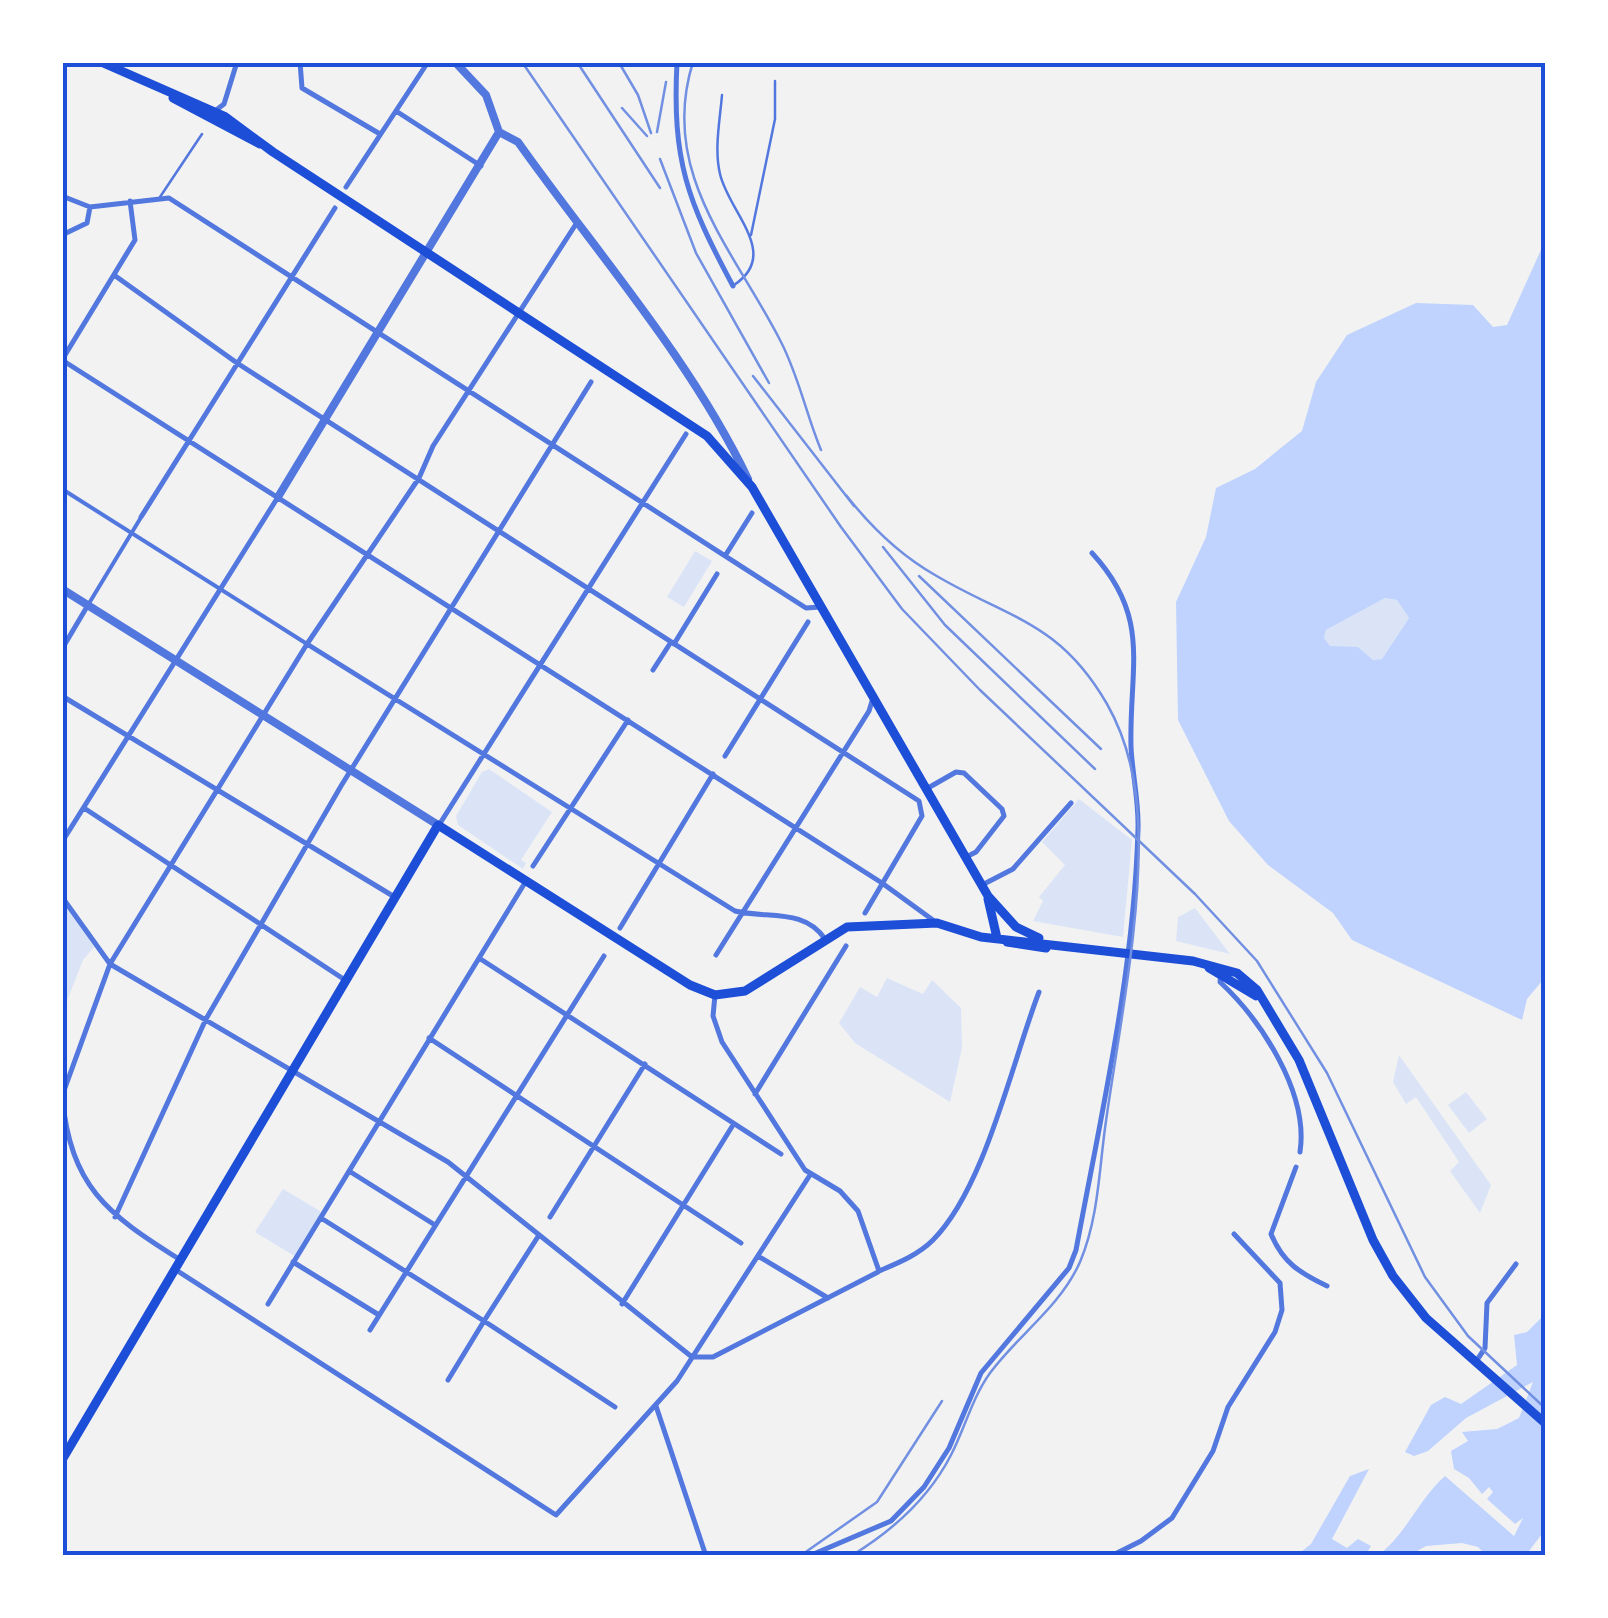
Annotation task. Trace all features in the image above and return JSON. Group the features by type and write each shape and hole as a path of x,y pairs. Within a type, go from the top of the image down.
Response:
{"main road":[{"path":"100,62 263,145 694,424 748,480 988,896 1016,927 1056,944"},
{"path":"165,92 218,109 263,145"},
{"path":"62,1460 438,825 690,985 715,995 757,985 825,938 857,925 936,923 1018,945 1144,955 1222,969 1265,1004 1320,1106 1373,1240 1414,1306 1546,1424"},
{"path":"988,896 997,938"},
{"path":"997,938 1114,952"}],"street":[{"path":"218,109 236,62"},
{"path":"300,62 302,88 380,134"},
{"path":"346,188 428,62"},
{"path":"455,62 486,95 499,132 518,142 726,433 748,480"},
{"path":"677,62 676,150 684,185 696,218 732,286"},
{"path":"396,111 481,166"},
{"path":"62,842 328,418 499,132"},
{"path":"62,196 90,207 160,197 293,276 806,608 820,607"},
{"path":"130,201 135,240 62,360 934,916 936,923"},
{"path":"62,234 86,223 90,207"},
{"path":"62,649 335,208"},
{"path":"576,224 518,310 418,478 306,644 110,964 62,1096 67,1137 80,1174 115,1217 179,1266 556,1515 656,1406 810,1174"},
{"path":"114,274 237,363 328,418 922,805 922,816 865,913"},
{"path":"115,1217 206,1019 351,770 591,382"},
{"path":"62,589 438,825 686,434"},
{"path":"62,489 743,913 802,918 825,938"},
{"path":"725,556 752,513"},
{"path":"809,1556 891,1521 924,1487 948,1448 981,1373 1069,1268 1076,1250 1124,995 1139,825 1131,746 1133,618 1105,567 1092,553"},
{"path":"654,670 717,574"},
{"path":"725,756 808,622"},
{"path":"716,954 869,711 874,695"},
{"path":"62,696 396,898"},
{"path":"533,866 628,720"},
{"path":"927,789 956,772 964,773 1002,809 1004,816 966,858"},
{"path":"620,928 713,774"},
{"path":"982,885 1013,868 1071,802"},
{"path":"84,808 346,980"},
{"path":"268,1304 526,880"},
{"path":"62,897 110,964 379,1119 466,1174 692,1357 713,1357 924,1248 948,1219 985,1150 1039,992"},
{"path":"755,1094 846,946"},
{"path":"370,1330 604,956"},
{"path":"479,958 781,1154"},
{"path":"1222,969 1220,982 1245,1009 1287,1080 1298,1111 1300,1152"},
{"path":"715,995 716,1030 810,1174 850,1200 879,1271"},
{"path":"429,1038 741,1244"},
{"path":"550,1218 646,1064"},
{"path":"622,1304 732,1125"},
{"path":"1296,1167 1271,1234 1280,1254 1295,1270 1327,1286"},
{"path":"349,1171 435,1225"},
{"path":"321,1218 408,1270 616,1407"},
{"path":"1110,1556 1141,1541 1172,1518 1213,1451 1228,1407 1275,1332 1282,1310 1280,1283 1234,1234"},
{"path":"448,1380 538,1235"},
{"path":"758,1256 828,1298"},
{"path":"293,1262 379,1316"},
{"path":"1474,1362 1485,1348 1487,1303 1516,1264"},
{"path":"656,1406 706,1556"}],"lane":[{"path":"732,286 746,278 754,259 751,236 775,119 775,81"},
{"path":"722,95 720,175 751,236"},
{"path":"160,197 202,134"}],"shaded area":[{"path":"695,551 712,561 684,607 667,597"},
{"path":"1385,598 1397,600 1409,618 1382,659 1373,660 1358,647 1330,647 1324,638 1326,630"},
{"path":"489,769 552,812 521,860 526,863 523,869 458,825 456,816 482,772"},
{"path":"1079,799 1132,840 1123,937 1033,921 1043,901 1039,897 1065,865 1042,842"},
{"path":"63,897 94,947 83,960 63,1011"},
{"path":"1195,908 1230,954 1176,941 1178,917"},
{"path":"887,978 923,994 932,980 961,1008 962,1048 950,1102 855,1043 839,1023 860,987 877,997"},
{"path":"1399,1055 1491,1185 1480,1213 1450,1171 1459,1162 1416,1097 1406,1104 1393,1082"},
{"path":"1466,1092 1487,1119 1469,1133 1448,1105"},
{"path":"283,1189 320,1211 321,1218 296,1257 255,1232"}],"water":[{"path":"1545,241 1546,986 1542,981 1527,999 1522,1020 1352,940 1333,913 1268,865 1229,821 1178,720 1176,602 1206,537 1216,488 1255,469 1302,431 1316,382 1347,335 1416,303 1473,305 1493,327 1507,325","holes":["1385,598 1397,600 1409,618 1382,659 1373,660 1358,647 1330,646 1324,638 1326,630"]},
{"path":"1545,1314 1545,1530 1526,1555 1486,1555 1478,1547 1462,1543 1426,1546 1410,1555 1377,1556 1445,1476 1514,1536 1523,1518 1515,1524 1487,1499 1493,1492 1489,1487 1482,1494 1469,1478 1454,1469 1451,1451 1468,1441 1462,1432 1497,1429 1519,1418 1533,1382 1466,1418 1428,1451 1414,1456 1405,1452 1431,1405 1445,1397 1461,1404 1517,1365 1514,1335 1527,1332"},
{"path":"1369,1469 1332,1539 1347,1548 1358,1539 1371,1546 1366,1554 1297,1555 1311,1544 1350,1476"}],"railway":[{"path":"522,62 841,527 902,609 980,690 1195,894 1257,961 1327,1073 1425,1277 1468,1336 1546,1409"},
{"path":"577,62 660,188"},
{"path":"693,62 685,102 686,140 693,175 724,243 787,355 821,450"},
{"path":"621,66 638,95 651,133"},
{"path":"657,132 666,82"},
{"path":"622,108 647,136"},
{"path":"660,159 696,253 769,383"},
{"path":"753,376 854,506"},
{"path":"846,495 910,559 1051,638 1089,676 1114,717 1129,760 1137,805 1139,856 1129,971 1098,1192 1080,1262 1062,1293 990,1373 951,1455 932,1485 895,1524 851,1556"},
{"path":"883,547 945,625 1095,769"},
{"path":"919,576 1101,749"},
{"path":"800,1556 877,1502 942,1401"}]}
